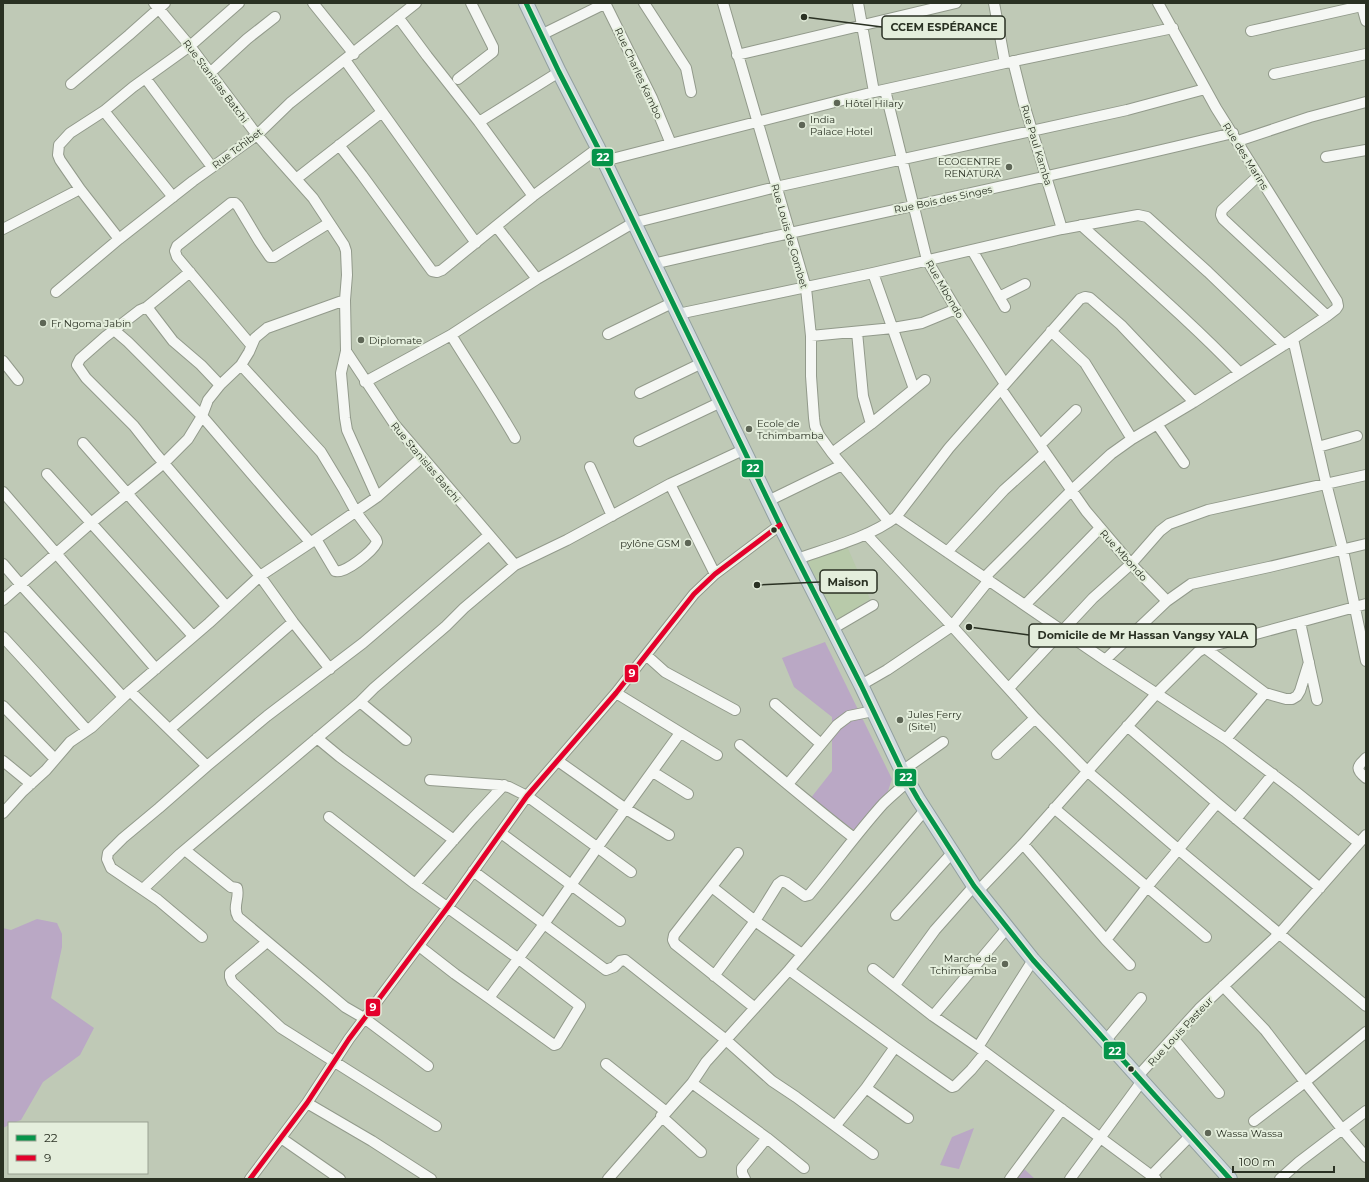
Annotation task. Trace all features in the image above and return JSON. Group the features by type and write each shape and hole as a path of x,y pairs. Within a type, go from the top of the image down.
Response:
{"highway":[{"path":"529,4 541,35 598,148 768,501 905,776 925,810 976,889 1007,928 1230,1179"}],"street":[{"path":"119,239 80,189 60,160 58,155 59,145 70,133 104,111 133,87 190,46 239,3"},
{"path":"313,3 354,54"},
{"name":"Rue Tchibet","path":"56,292 119,239 256,135 290,103 354,54 416,3"},
{"path":"458,79 493,52 493,47 471,3"},
{"path":"541,35 606,3"},
{"name":"Rue Charles Kambo","path":"606,3 652,98 671,144"},
{"path":"644,3 686,68 691,92"},
{"name":"Rue Louis de Gombet","path":"723,3 806,288 811,336 814,418 819,435 832,453 892,519 947,552 1105,660 1226,739 1363,839"},
{"path":"858,3 874,92"},
{"path":"737,55 862,24 956,3"},
{"name":"Rue Paul Kamba","path":"994,3 1009,62 1033,131 1062,229"},
{"name":"Rue des Marins","path":"1158,3 1216,108 1337,302 1338,306 1336,309 1327,316"},
{"path":"1251,31 1363,4 1366,21"},
{"path":"71,84 159,5"},
{"name":"Rue Stanislas Batchi","path":"159,5 256,135 313,198 339,236 346,251 346,351 341,373 346,424 361,462 378,497"},
{"path":"210,73 247,39 275,17"},
{"path":"398,17 479,122 533,196"},
{"path":"604,161 874,92 1172,28"},
{"path":"1274,74 1366,54"},
{"path":"345,60 476,243"},
{"path":"479,122 559,72"},
{"path":"146,79 212,167"},
{"path":"366,382 451,335 537,279 633,223 776,187 1127,110 1205,89"},
{"name":"Rue Mbondo","path":"885,90 927,260 956,310 1042,449 1071,491 1131,564 1167,601"},
{"name":"Rue Bois des Singes","path":"653,264 790,232 1046,176 1235,137 1366,102"},
{"path":"104,111 173,197"},
{"path":"296,179 382,112"},
{"path":"339,145 432,270 437,272 442,270 533,196 598,148"},
{"path":"1326,157 1366,150"},
{"path":"861,685 893,666 952,626 987,579 1071,491 1106,459 1132,439 1240,373 1327,316 1223,219 1221,215 1222,210 1258,176"},
{"path":"3,229 80,189"},
{"path":"251,345 177,257 175,252 177,246 231,203 235,203 238,206 270,256 280,253 329,223"},
{"path":"608,334 675,308 806,288 1062,229 1138,215 1147,217 1208,272 1284,345"},
{"path":"1081,225 1210,342 1240,373"},
{"path":"496,226 537,279"},
{"path":"972,250 1005,307"},
{"path":"190,272 147,307 140,310 114,330 80,359 77,365 86,378 134,426 260,576 293,622 330,669"},
{"path":"873,273 914,389"},
{"path":"999,297 1025,284"},
{"path":"797,559 866,534 892,519 949,448 1052,331 1080,300 1085,297 1090,298 1121,325 1194,402"},
{"path":"3,600 91,523 164,463 188,439 202,416 208,400 220,385 241,364 249,352 255,338 267,328 345,300"},
{"path":"147,307 173,341 201,365 220,385"},
{"path":"811,336 893,328 922,323 956,310"},
{"path":"114,330 128,342 202,416 313,540 335,571 343,571 375,546 377,542 376,539 356,512 321,452 241,364"},
{"path":"1052,331 1085,363 1132,439"},
{"path":"857,332 863,396 871,424"},
{"path":"451,335 491,397 515,438"},
{"path":"1293,339 1356,607 1366,661"},
{"name":"Rue Stanislas Batchi","path":"346,351 395,425 515,565"},
{"path":"3,361 18,380"},
{"path":"640,393 702,363"},
{"path":"832,453 871,424 925,380"},
{"path":"639,441 721,402"},
{"path":"947,552 1076,410"},
{"path":"1157,424 1184,464"},
{"path":"1318,447 1357,436"},
{"path":"83,443 226,606"},
{"path":"143,889 185,850 360,702 446,626 464,608 515,565 612,516 670,484 743,450"},
{"path":"3,813 56,759 70,742 87,730 260,576 378,497 422,457"},
{"path":"768,501 842,465"},
{"path":"590,467 612,516"},
{"path":"48,474 192,636"},
{"path":"1009,688 1064,631 1093,598 1131,564 1160,531 1169,524 1208,510 1366,475"},
{"path":"670,484 715,574"},
{"path":"3,492 156,669"},
{"path":"250,1179 307,1103 364,1018 447,908 527,796 616,693 690,598 715,574 780,525"},
{"path":"1026,605 1100,528"},
{"path":"866,534 1035,718 1087,772 1366,1006"},
{"path":"202,937 174,912 111,868 107,859 108,854 123,838 207,766 268,716 363,643 489,535"},
{"path":"1105,660 1167,601 1191,584 1366,544"},
{"path":"3,564 21,585 127,694 170,729 207,766"},
{"path":"895,985 935,930 1023,844 1156,694 1198,652 1205,648 1366,604"},
{"path":"832,629 873,605"},
{"path":"170,729 293,622"},
{"path":"1300,622 1317,700"},
{"path":"3,638 36,672 87,730"},
{"path":"1205,648 1265,692 1286,699 1292,699 1297,696 1303,685 1309,662"},
{"path":"646,655 665,672 735,710"},
{"path":"1226,739 1265,692"},
{"path":"616,693 717,755"},
{"path":"360,702 406,740"},
{"path":"775,704 821,744"},
{"path":"3,706 56,759"},
{"path":"788,784 838,725 849,716 873,711"},
{"path":"997,754 1035,718"},
{"path":"1127,726 1320,888"},
{"path":"489,998 519,959 680,733"},
{"path":"317,738 340,757 454,840"},
{"path":"714,976 755,921 778,884 782,881 787,882 805,896 809,894 905,776 943,742"},
{"path":"740,745 854,838"},
{"path":"1366,758 1358,769 1366,778"},
{"path":"3,760 31,784"},
{"path":"558,761 626,809 669,835"},
{"path":"653,772 688,794"},
{"path":"1236,819 1273,774"},
{"path":"430,780 504,785 527,796 631,872"},
{"path":"415,884 504,785"},
{"path":"1106,940 1147,887 1217,803"},
{"path":"1054,808 1206,937"},
{"path":"608,1179 663,1114 692,1083 706,1062 789,970 925,810"},
{"path":"329,817 415,884 519,959 580,1006 557,1044 552,1044 443,966 419,946"},
{"path":"501,834 620,921"},
{"name":"Rue Louis Pasteur","path":"1074,1177 1140,1079 1173,1038 1223,986 1280,933 1363,839"},
{"path":"1023,844 1106,940 1130,965"},
{"path":"185,850 231,887 237,888 236,913 238,917 344,1007 364,1018 428,1066"},
{"path":"738,853 674,935 673,940 675,944 755,1008"},
{"path":"896,915 952,853"},
{"path":"473,871 606,970 614,967 620,961 625,960 726,1040 772,1081 873,1154"},
{"path":"712,887 755,921 802,954"},
{"path":"933,1016 1007,928"},
{"path":"267,942 230,973 232,982 281,1028 436,1126"},
{"path":"789,970 895,1048 952,1087 955,1086 971,1070 981,1050 1034,960"},
{"path":"873,969 933,1016 1154,1177 1191,1135"},
{"path":"1223,986 1265,1030 1342,1129 1366,1157"},
{"path":"1106,1040 1141,998"},
{"path":"1254,1121 1366,1032"},
{"path":"1173,1038 1219,1093"},
{"path":"836,1126 895,1048"},
{"path":"606,1064 663,1114 700,1152"},
{"path":"692,1083 767,1138 804,1168"},
{"path":"866,1088 908,1118"},
{"path":"307,1103 431,1179"},
{"path":"1010,1179 1062,1109"},
{"path":"1280,1179 1299,1162 1366,1111"},
{"path":"280,1138 340,1179"},
{"path":"745,1179 742,1174 742,1168 767,1138"}],"shaded area":[{"path":"846,544 870,599 834,622 807,561"},
{"path":"825,642 892,779 886,797 854,830 810,799 832,771 832,717 794,687 782,658"},
{"path":"37,919 57,923 62,934 62,947 51,998 94,1028 80,1055 43,1082 21,1120 8,1122 8,1126 3,1128 3,928 11,930"},
{"path":"974,1128 959,1169 940,1165 952,1137"},
{"path":"1022,1167 1035,1179 1012,1179"}],"transit line":[{"name":"22","path":"526,3 598,148 780,525 861,685 902,771 918,799 974,886 1033,960 1230,1179"},
{"name":"9","path":"250,1179 307,1103 349,1039 447,908 527,796 616,693 694,594 715,574 780,525"}],"place":[{"name":"CCEM ESPÉRANCE","path":"804,17"},
{"name":"Hôtel Hilary","path":"837,103"},
{"name":"India Palace Hotel","path":"802,125"},
{"name":"ECOCENTRE RENATURA","path":"1009,167"},
{"name":"Fr Ngoma Jabin","path":"43,323"},
{"name":"Diplomate","path":"361,340"},
{"name":"Ecole de Tchimbamba","path":"749,429"},
{"name":"pylône GSM","path":"688,543"},
{"name":"Maison","path":"757,585"},
{"name":"Domicile de Mr Hassan Vangsy YALA","path":"969,627"},
{"name":"Jules Ferry (Site1)","path":"900,720"},
{"name":"Marche de Tchimbamba","path":"1005,964"},
{"name":"Wassa Wassa","path":"1208,1133"}]}
